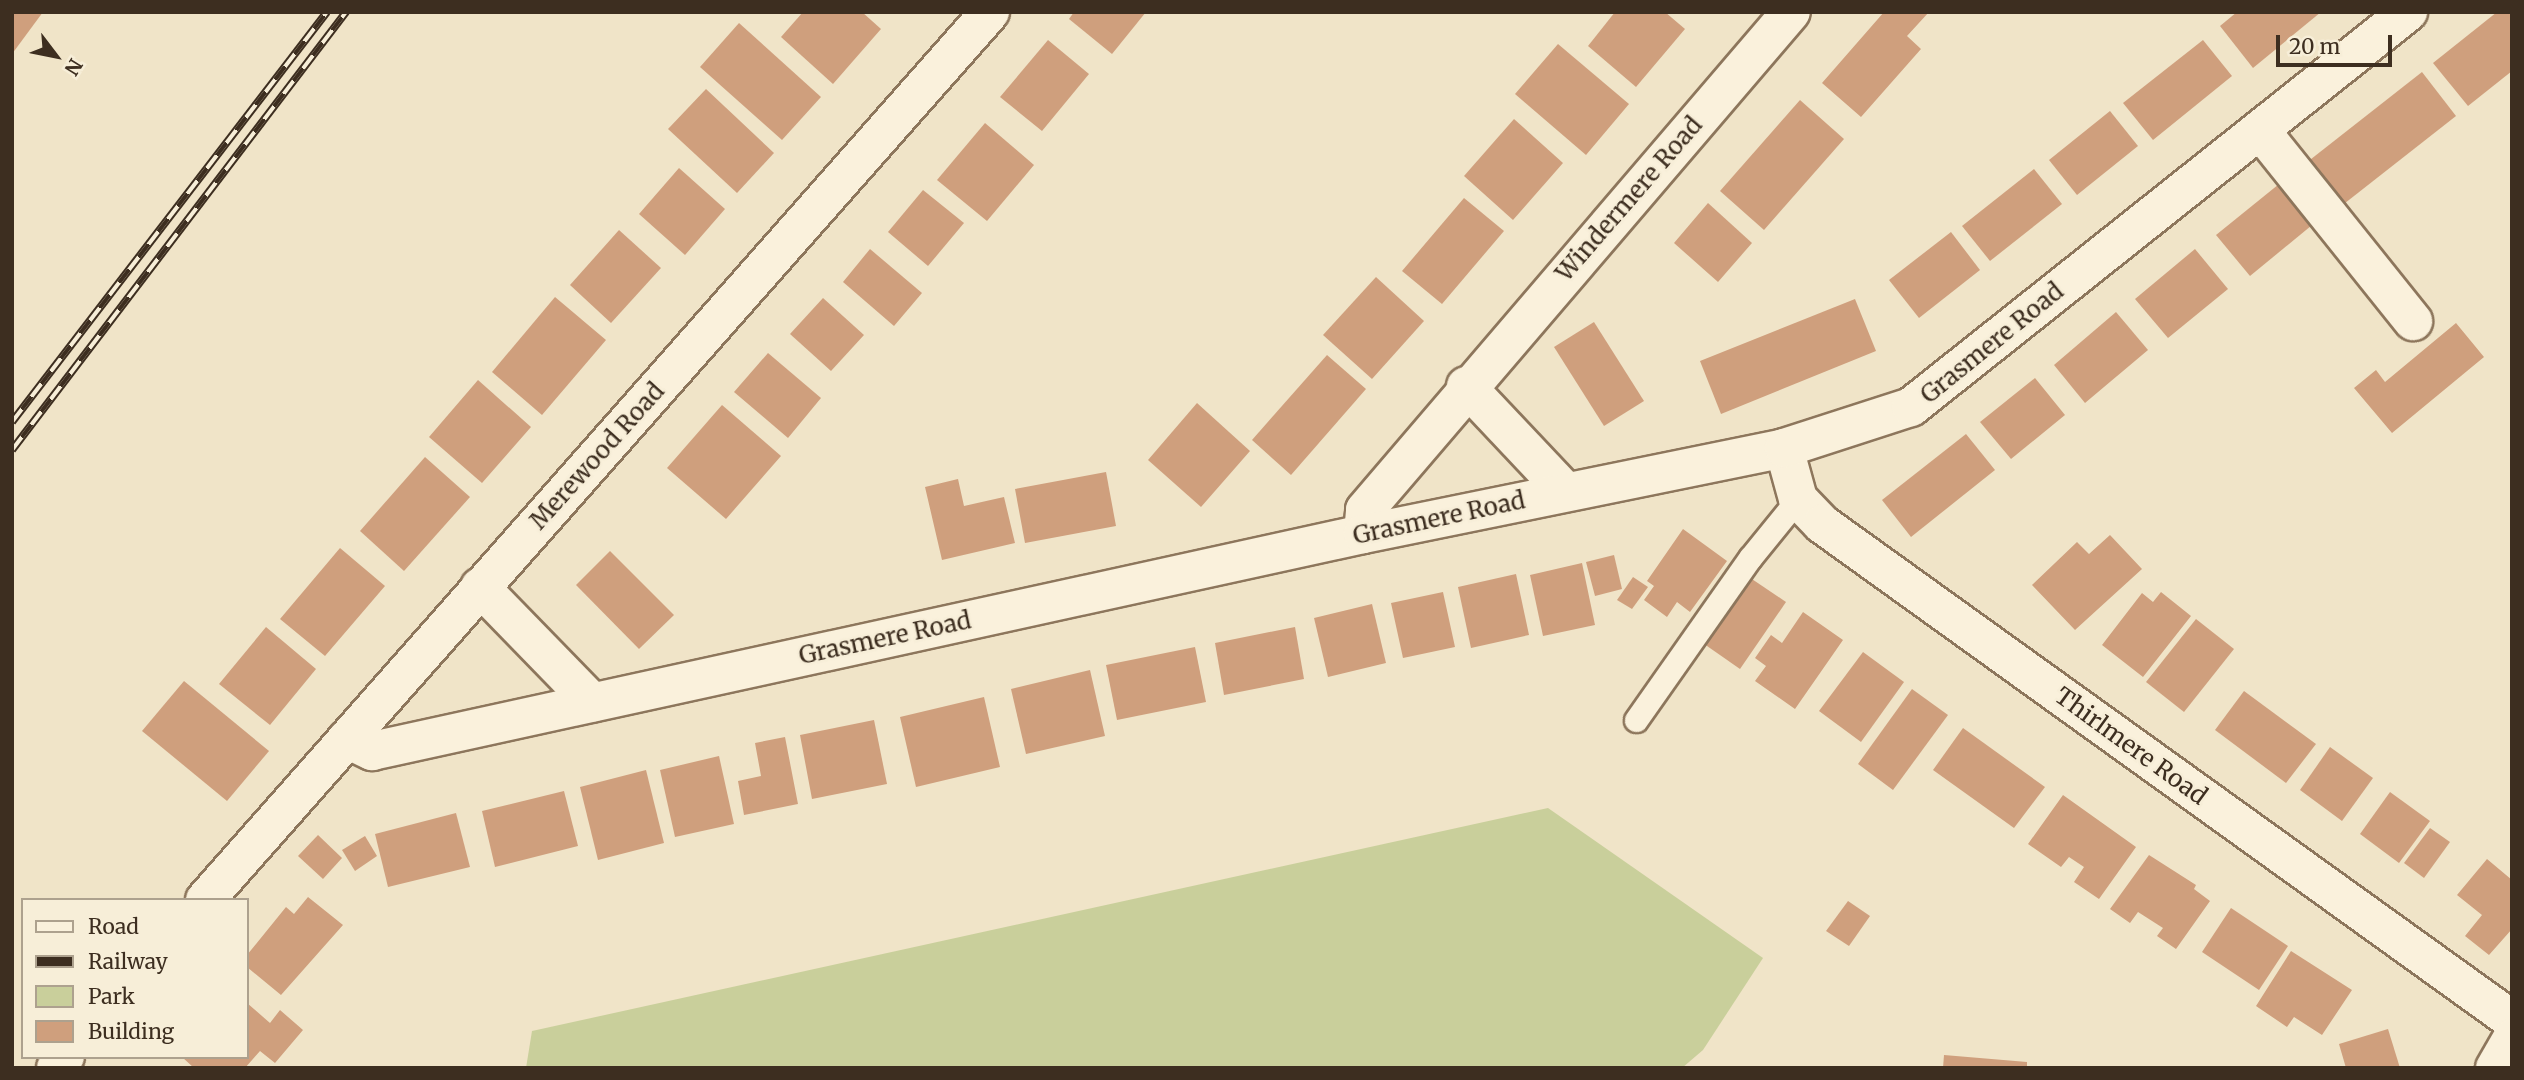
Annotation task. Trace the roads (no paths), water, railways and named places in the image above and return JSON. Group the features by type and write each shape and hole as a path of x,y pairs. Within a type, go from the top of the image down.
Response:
{"street":[{"name":"Merewood Road","path":"207,898 990,12"},
{"name":"Windermere Road","path":"1363,534 1365,510 1466,386 1791,12"},
{"name":"Grasmere Road","path":"347,739 372,751 1363,534 1784,448 1911,407 2408,12"},
{"path":"2260,130 2413,321"},
{"path":"1466,386 1565,491"},
{"path":"1784,448 1798,499"},
{"name":"Thirlmere Road","path":"1798,499 1833,532 2512,1020"},
{"path":"480,587 592,702"},
{"path":"2495,1068 2512,1038"}],"lane":[{"path":"1636,720 1749,558 1798,499"}],"railway":[{"path":"12,422 327,12"},
{"path":"12,450 346,12"}]}
